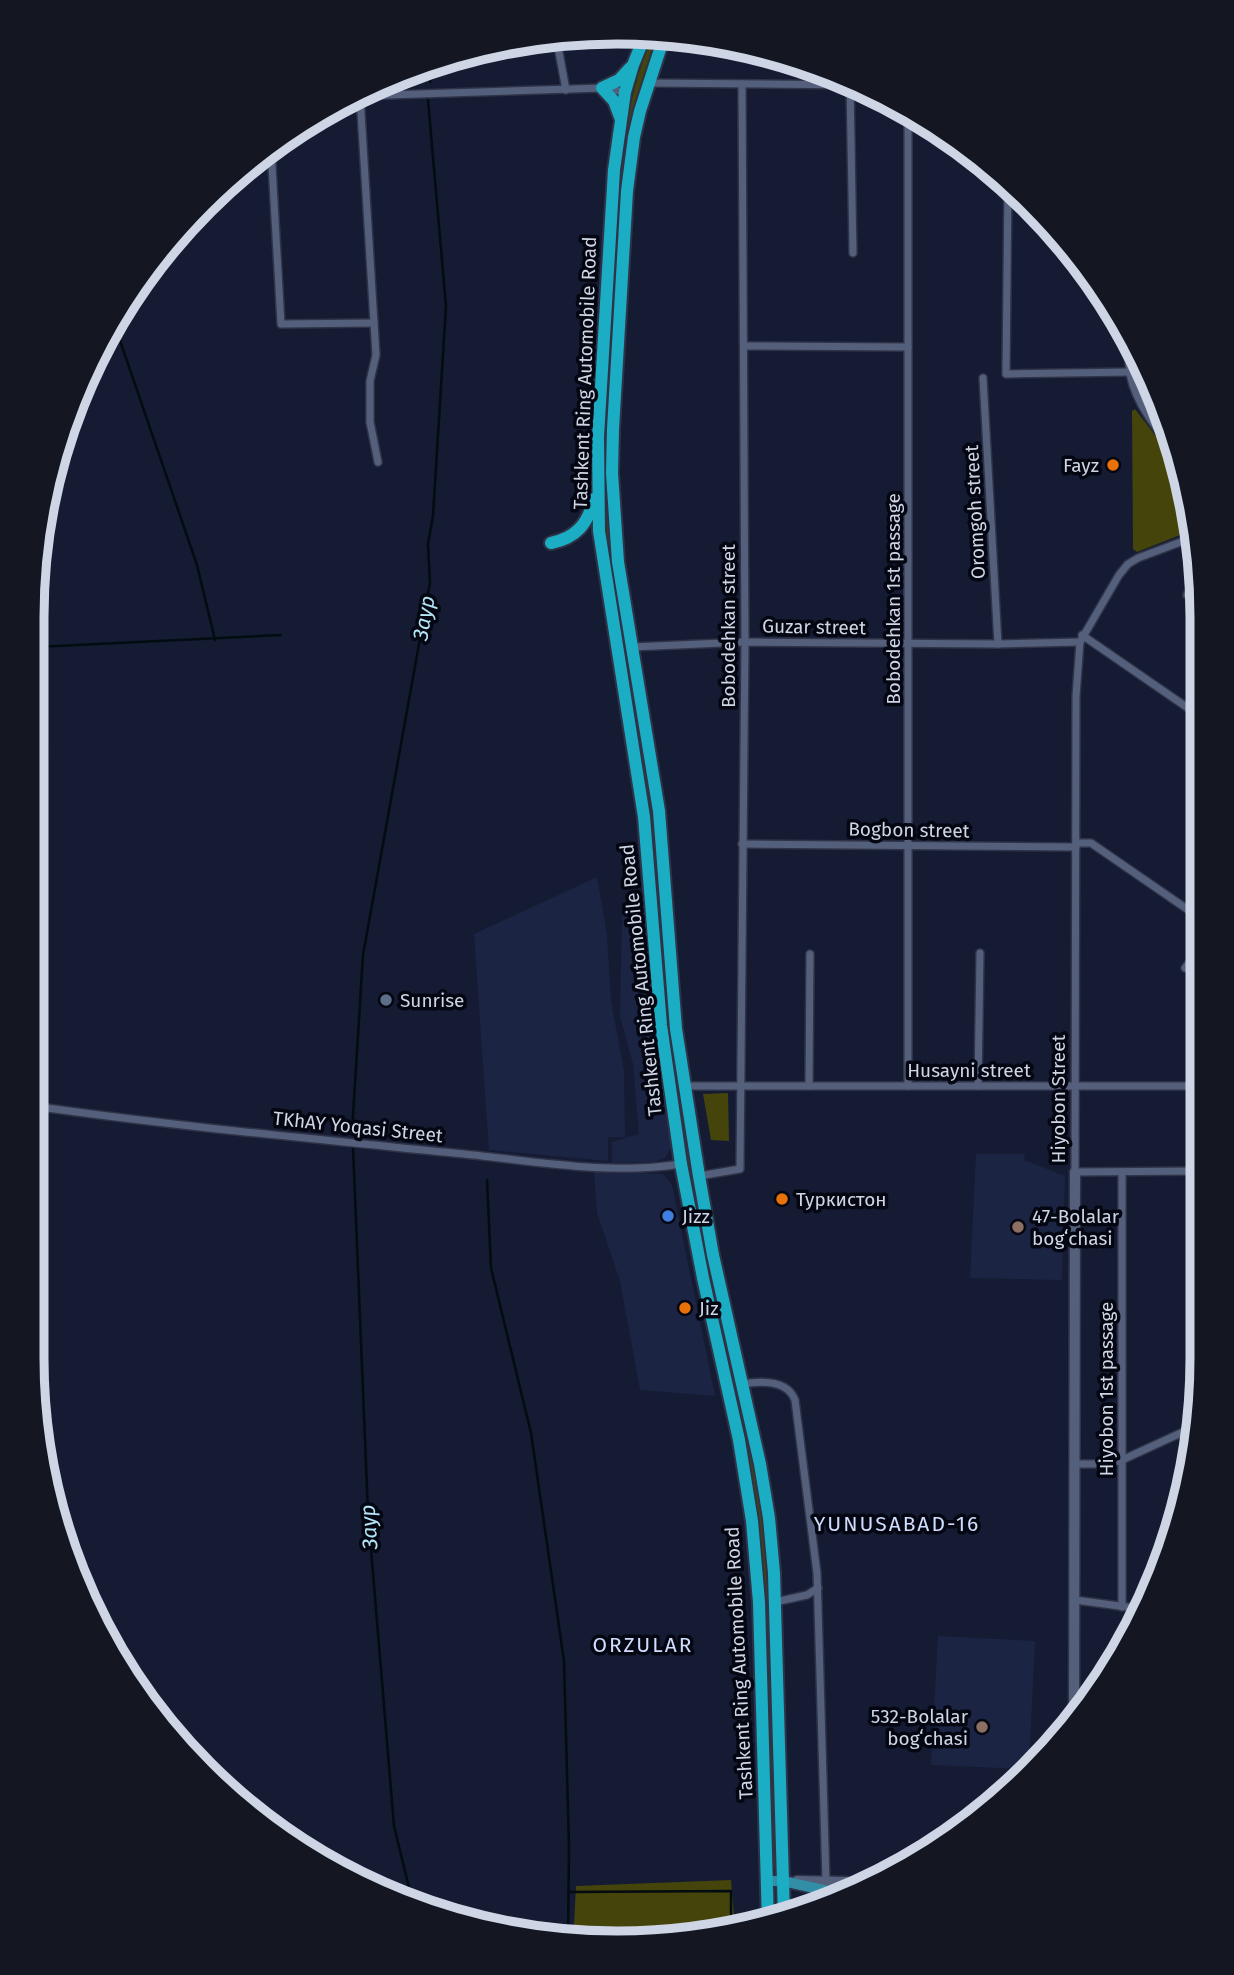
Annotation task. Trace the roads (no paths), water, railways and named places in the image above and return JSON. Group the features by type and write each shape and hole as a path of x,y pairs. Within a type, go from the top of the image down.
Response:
{"highway":[{"name":"Tashkent Ring Automobile Road","path":"641,45 625,92 614,170 597,482 603,559 644,817 664,1052 681,1164 748,1494 758,1575 768,1911"},
{"name":"Tashkent Ring Automobile Road","path":"661,46 647,83 630,164 620,298 612,473 618,562 659,811 676,1029 713,1255 769,1518 775,1602 784,1906"},
{"path":"620,118 614,101 603,88 619,80 633,65"},
{"path":"605,298 620,298"},
{"path":"551,543 568,538 583,527 592,506 597,482"},
{"path":"653,941 669,940"},
{"path":"728,1386 742,1384"}],"main road":[{"path":"767,1881 832,1888"}],"street":[{"path":"558,47 566,90"},
{"path":"647,83 830,85"},
{"name":"Bobodehkan street","path":"699,1176 740,1168 745,642 742,84"},
{"path":"387,92 603,88 625,92"},
{"path":"853,253 854,95"},
{"path":"359,105 376,355 370,381 370,422 378,462"},
{"name":"Bobodehkan 1st passage","path":"908,123 908,1086"},
{"path":"272,159 281,324 374,323"},
{"path":"1007,197 1006,374 1130,372"},
{"path":"744,346 908,347"},
{"path":"1129,360 1130,372 1144,408 1158,427"},
{"name":"Oromgoh street","path":"983,378 998,644"},
{"name":"Hiyobon Street","path":"1074,1704 1076,696 1081,639 1128,564 1146,554 1185,540"},
{"path":"1081,639 1190,710"},
{"name":"Guzar street","path":"632,647 745,642 998,644 1081,639"},
{"name":"Bogbon street","path":"742,844 1091,843 1190,911"},
{"path":"978,1086 980,953"},
{"path":"809,1086 810,954"},
{"path":"1185,968 1190,961"},
{"name":"Husayni street","path":"685,1086 1190,1086"},
{"name":"TKhAY Yoqasi Street","path":"44,1107 292,1137 598,1168 650,1169 681,1164"},
{"path":"1075,1172 1190,1171"},
{"name":"Hiyobon 1st passage","path":"1122,1172 1122,1607"},
{"path":"742,1384 768,1382 788,1389 794,1397 818,1588 832,1888"},
{"path":"1075,1464 1107,1464 1122,1460 1185,1431"},
{"path":"775,1602 807,1595 818,1588"},
{"path":"1075,1600 1133,1608"}],"waterway":[{"name":"Заур","path":"430,82 431,75"},
{"name":"Заур","path":"352,1132 363,955 430,583 428,544 433,516 446,306 428,100"},
{"path":"118,335 197,565 215,640"},
{"path":"44,647 281,635"},
{"name":"Заур","path":"353,1147 368,1513 394,1826 410,1893"},
{"path":"487,1180 491,1268 531,1433 564,1661 569,1847 568,1929"},
{"path":"569,1892 731,1891 731,1920"}],"place":[{"name":"Fayz","path":"1113,465"},
{"name":"Sunrise","path":"386,1000"},
{"name":"Туркистон","path":"782,1199"},
{"name":"Jizz","path":"668,1216"},
{"name":"47-Bolalar bogʻchasi","path":"1018,1227"},
{"name":"Jiz","path":"685,1308"},
{"name":"532-Bolalar bogʻchasi","path":"982,1727"}],"district":[{"name":"YUNUSABAD-16","path":"897,1524"},
{"name":"ORZULAR","path":"643,1645"}]}
